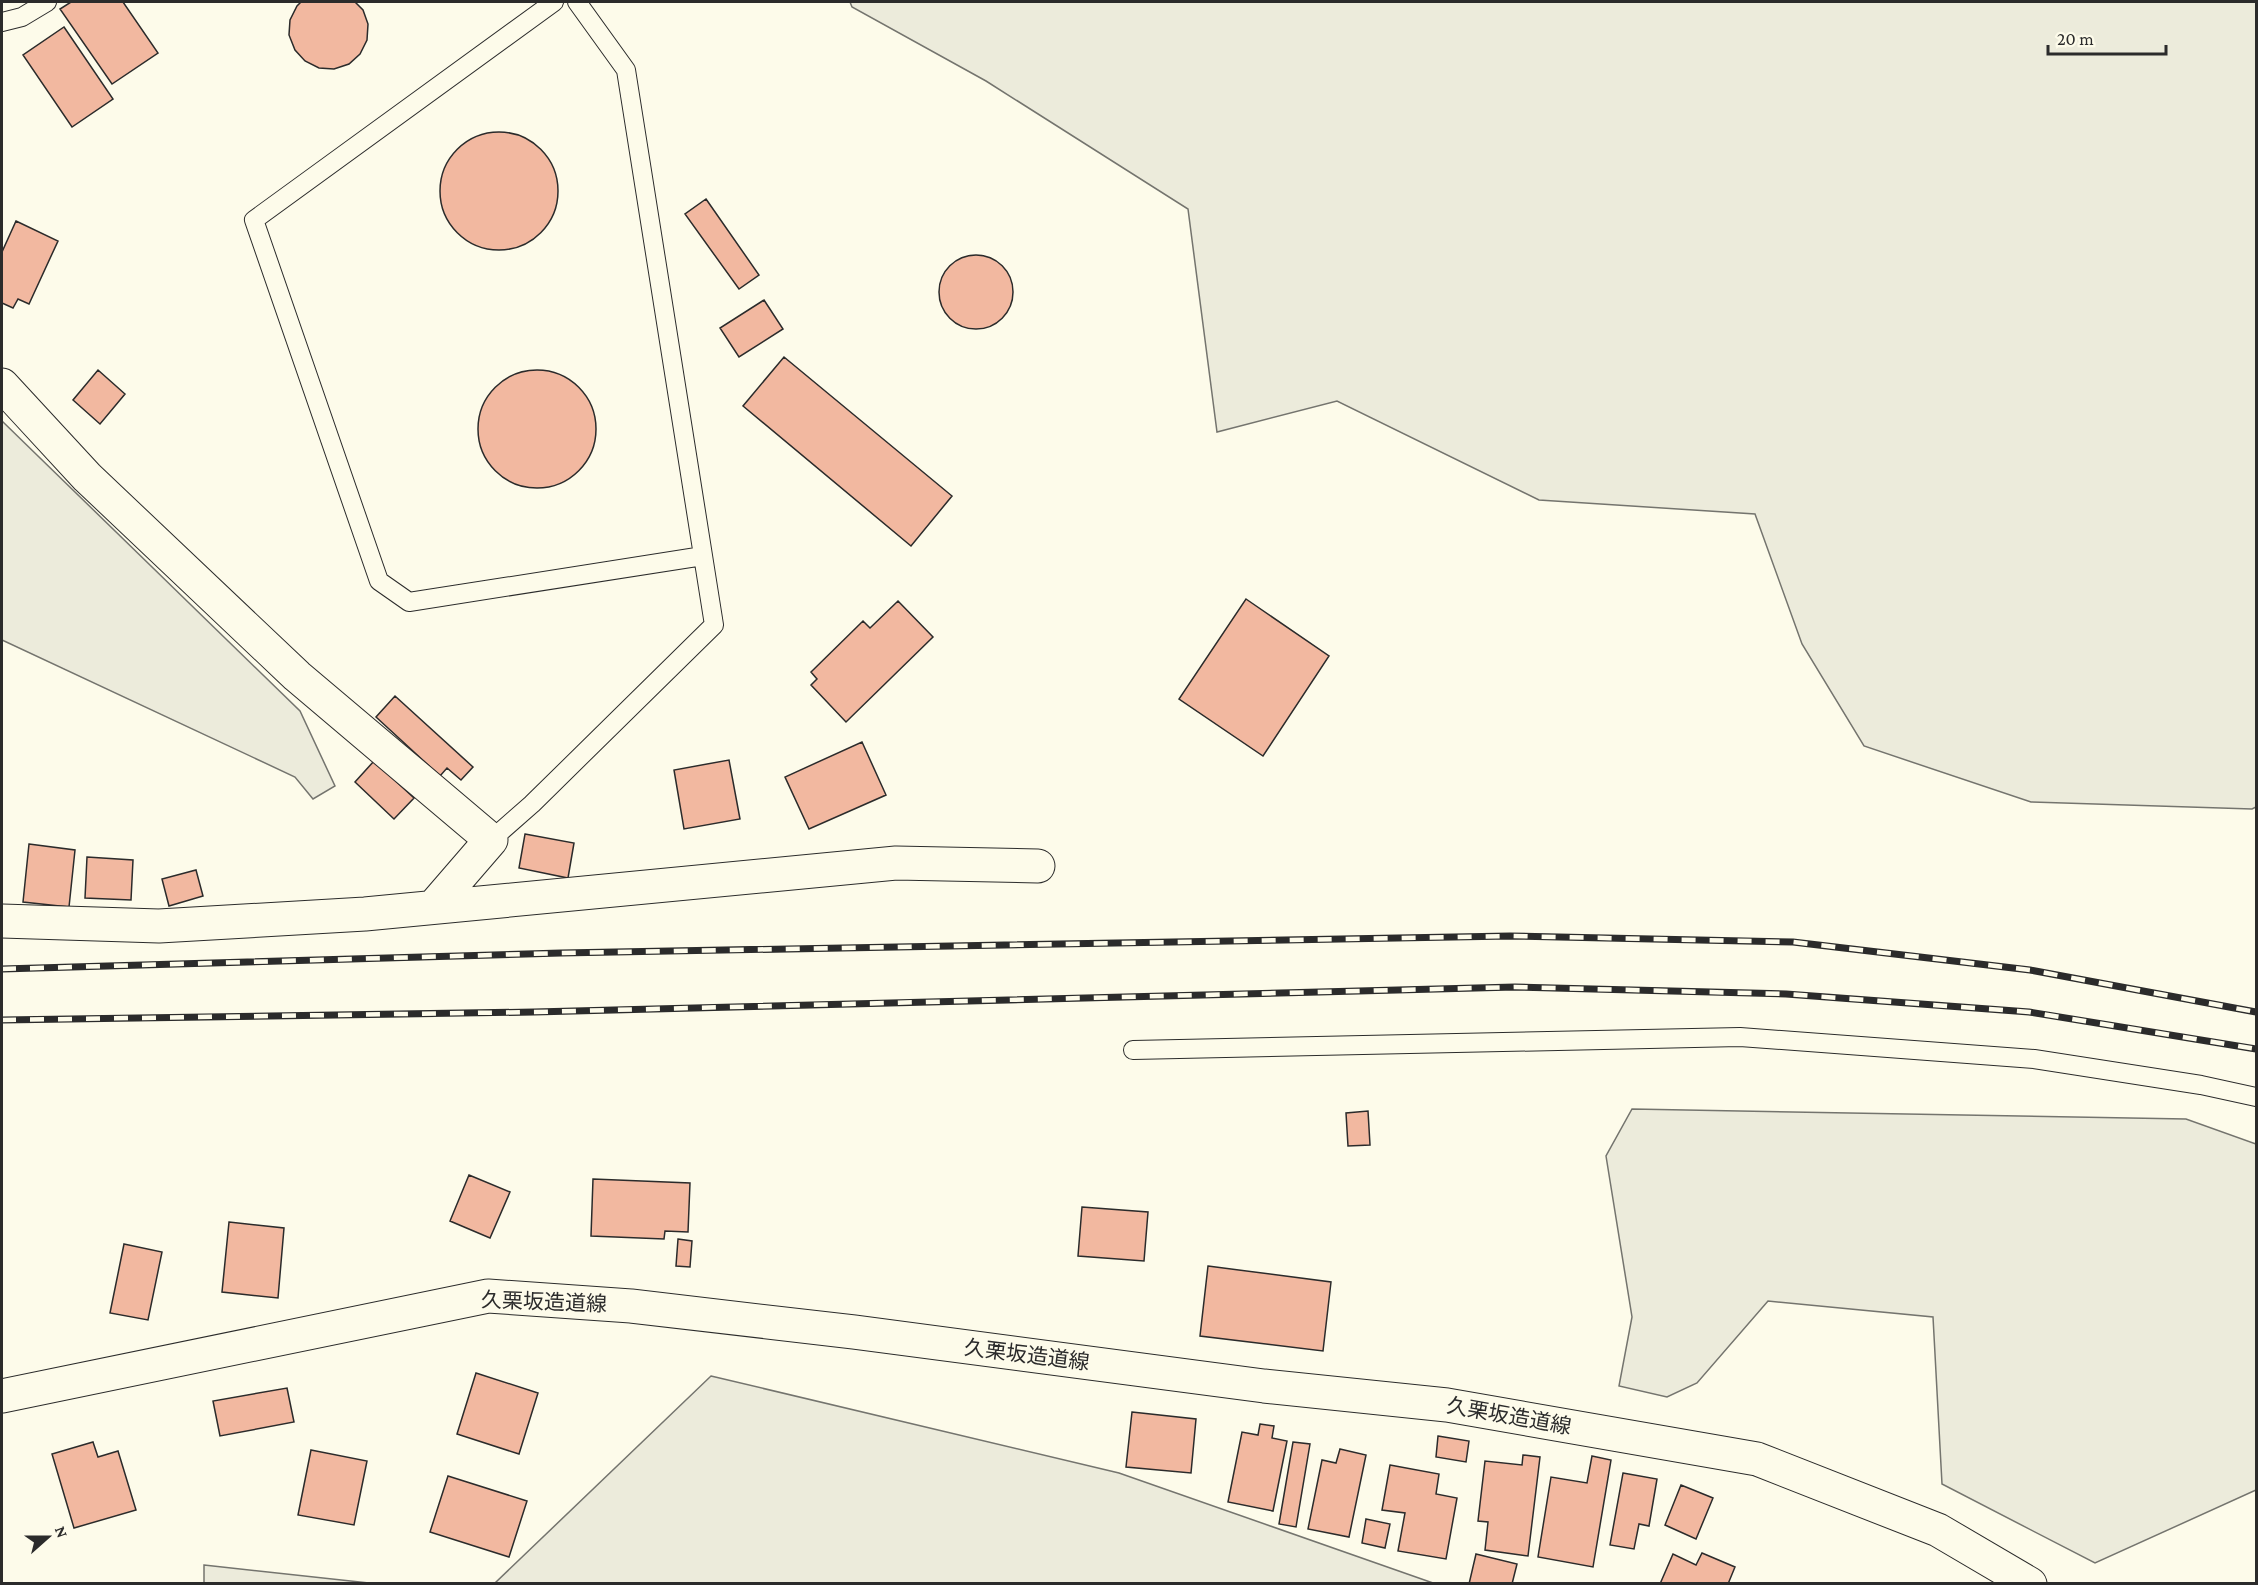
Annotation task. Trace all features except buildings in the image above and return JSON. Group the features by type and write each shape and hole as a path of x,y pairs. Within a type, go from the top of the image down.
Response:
{"main road":[{"path":"2,385 87,477 297,676 491,840 434,906"},
{"path":"2,921 159,926 365,914 896,863 1038,866"},
{"name":"久栗坂造道線","path":"2,1396 488,1296 631,1306 854,1332 1264,1386 1447,1405 1757,1459 1938,1530 2030,1584"}],"lane":[{"path":"2,22 22,17 47,2"},
{"path":"554,2 254,220 379,581 409,602 703,556"},
{"path":"491,840 532,804 714,625 626,70 577,2"},
{"path":"1134,1050 1740,1037 2034,1059 2201,1085 2256,1097"}],"shaded area":[{"path":"850,2 2256,2 2256,807 2252,809 2031,802 1864,746 1802,644 1755,514 1539,500 1337,401 1217,432 1188,209 986,81 852,7"},
{"path":"2,421 300,711 335,786 313,799 295,777 2,640"},
{"path":"1632,1109 2186,1119 2256,1144 2256,1490 2095,1563 1942,1484 1933,1317 1768,1301 1697,1383 1667,1397 1619,1386 1632,1317 1606,1156"},
{"path":"711,1376 1119,1473 1433,1583 495,1583"},
{"path":"204,1565 369,1583 204,1583"}],"railway":[{"path":"2,969 561,953 1510,936 1793,942 2030,970 2256,1012"},
{"path":"2,1020 534,1012 1515,987 1786,994 2029,1012 2256,1049"}]}
